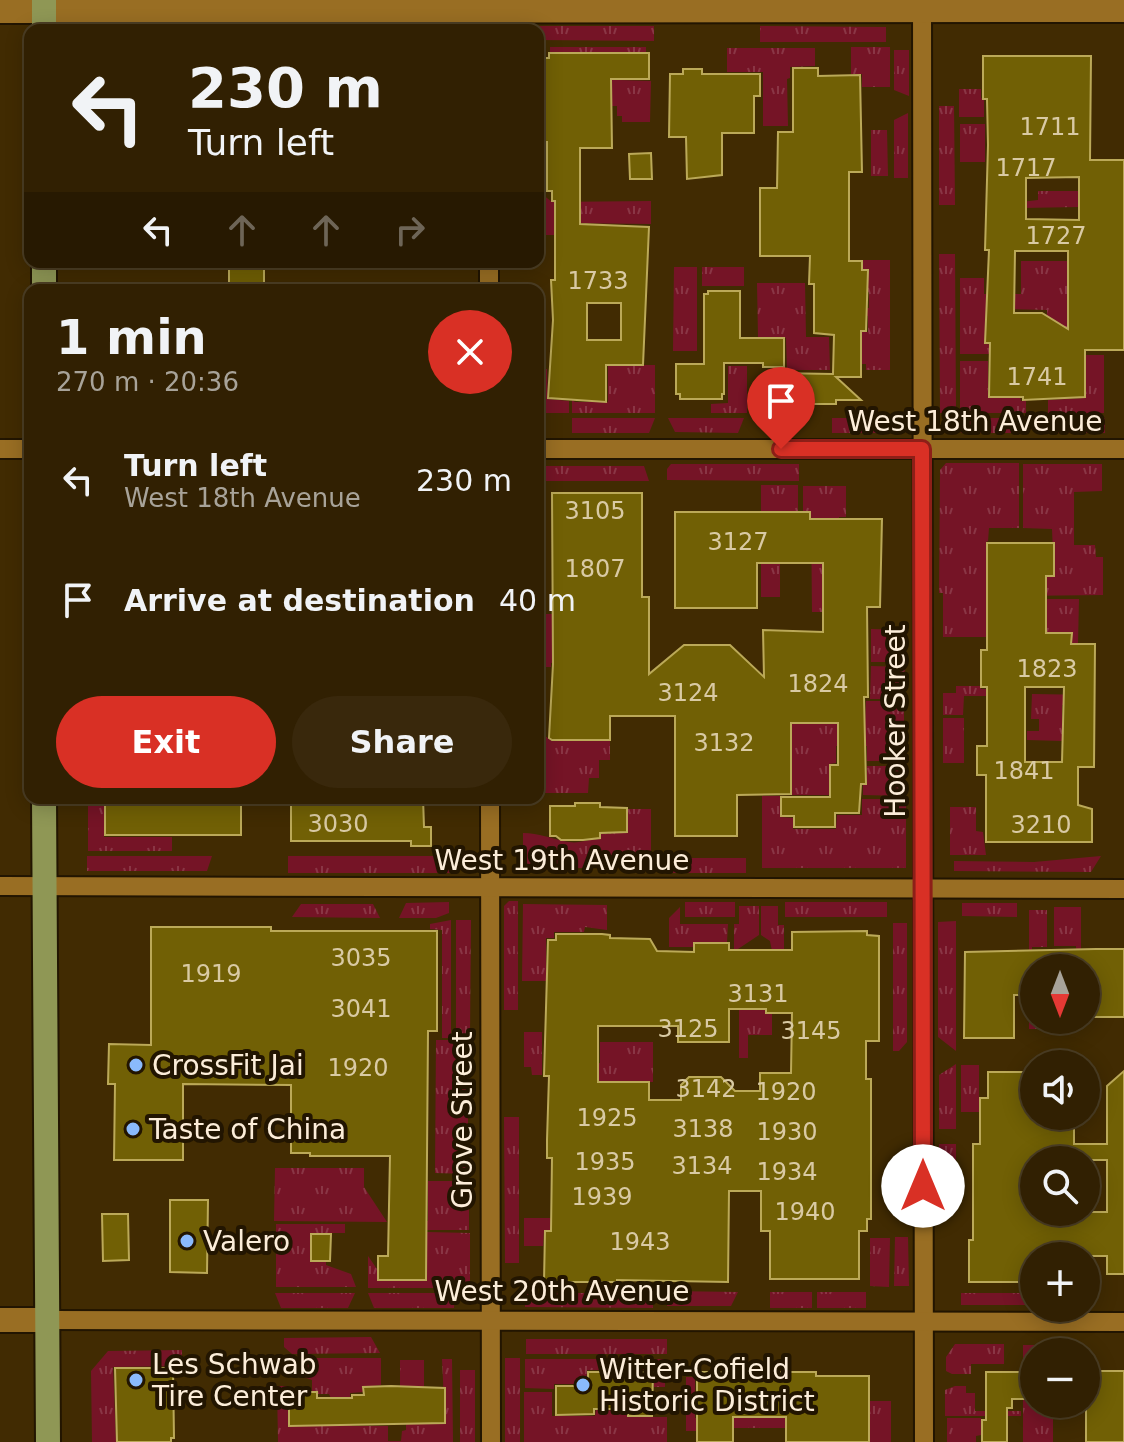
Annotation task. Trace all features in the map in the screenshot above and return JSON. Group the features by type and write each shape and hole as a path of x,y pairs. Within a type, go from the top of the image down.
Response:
{"main road":[{"path":"44,804 48,1442"}],"street":[{"path":"0,11 44,14 488,14 922,5 1124,10"},
{"name":"Hooker Street","path":"922,5 924,1442"},
{"path":"0,449 24,449"},
{"name":"West 18th Avenue","path":"544,449 1124,449"},
{"name":"Grove Street","path":"490,804 491,1442"},
{"name":"West 19th Avenue","path":"0,886 1124,889"},
{"name":"West 20th Avenue","path":"0,1320 1124,1322"}],"green space":[{"path":"544,26 654,26 654,41 544,40"},
{"path":"760,26 886,27 886,42 760,42"},
{"path":"550,47 646,47 646,52 619,52 619,80 651,81 650,122 622,122 622,116 617,116 617,106 612,106 611,89 602,89 603,52 550,52"},
{"path":"851,47 890,47 890,87 862,87 862,74 851,74"},
{"path":"727,48 815,48 815,66 790,67 790,78 787,79 788,126 763,126 763,72 727,72"},
{"path":"894,50 909,50 909,96 894,90"},
{"path":"959,89 981,89 984,117 959,117"},
{"path":"939,106 954,106 955,205 939,205"},
{"path":"908,113 908,178 894,178 894,120"},
{"path":"960,124 985,124 985,162 960,162"},
{"path":"871,130 887,130 888,176 871,176"},
{"path":"1038,191 1078,191 1079,207 1021,208 1021,202 1038,200"},
{"path":"544,196 552,202 651,201 651,224 561,223 554,226 554,235 544,235"},
{"path":"939,254 955,254 956,413 940,413"},
{"path":"863,260 890,260 890,370 866,370 866,364 862,364 862,332 868,332 868,316 864,315 863,308 869,308 869,293 863,283 868,282 868,269 863,269"},
{"path":"1021,261 1067,261 1067,333 1047,333 1047,310 1001,309 1000,317 985,318 985,344 999,345 999,354 960,354 960,278 984,278 984,294 1021,294"},
{"path":"674,267 697,267 697,351 673,351"},
{"path":"702,267 744,267 744,286 702,286"},
{"path":"757,283 805,283 806,337 829,337 830,370 787,370 786,338 758,337"},
{"path":"1086,355 1104,355 1104,413 1048,413 1048,400 1086,398"},
{"path":"960,361 988,361 988,398 1020,398 1026,401 1026,413 960,413"},
{"path":"608,365 655,365 655,413 572,413 572,400 608,402"},
{"path":"728,366 747,366 747,413 711,413 711,404 728,403"},
{"path":"544,369 547,369 548,399 569,401 569,413 544,413"},
{"path":"758,375 772,375 772,403 783,403 787,406 787,413 758,413"},
{"path":"572,418 655,418 649,433 572,433"},
{"path":"668,418 744,418 738,433 675,432"},
{"path":"832,418 888,418 888,433 832,433"},
{"path":"961,418 1027,418 1021,433 961,433"},
{"path":"1048,418 1105,418 1105,433 1055,433"},
{"path":"946,463 1019,463 1019,528 989,528 986,542 987,577 1054,577 1052,529 1023,528 1023,464 1102,464 1102,491 1074,492 1074,545 1095,545 1096,557 1103,557 1103,595 1015,596 987,602 986,637 943,637 943,593 939,593 940,470"},
{"path":"671,464 799,464 799,481 667,480 667,469"},
{"path":"544,466 644,466 649,481 544,481"},
{"path":"761,485 798,485 798,511 780,512 780,597 761,597"},
{"path":"803,486 846,486 846,517 839,517 839,612 812,612 811,511 803,511"},
{"path":"1047,599 1079,599 1078,643 1046,643"},
{"path":"544,614 552,614 553,640 624,641 561,663 551,663 551,667 544,667"},
{"path":"871,629 905,630 905,662 871,662"},
{"path":"871,666 905,667 904,699 870,699"},
{"path":"956,686 1024,689 1024,696 964,696 963,715 943,715 943,693 956,693"},
{"path":"1032,694 1094,695 1094,705 1062,705 1062,741 1027,740 1027,731 1039,731 1039,719 1031,719"},
{"path":"866,701 904,701 904,761 867,761 867,746 836,746 836,763 829,764 829,795 792,795 792,737 767,736 767,724 865,724"},
{"path":"943,718 964,718 964,763 943,763"},
{"path":"544,736 552,741 610,741 610,760 599,760 599,778 589,778 588,793 544,793"},
{"path":"867,766 905,766 905,796 863,795 863,785 867,784"},
{"path":"762,796 780,796 780,817 793,818 793,829 836,829 837,815 862,815 862,799 906,799 906,868 762,868"},
{"path":"88,804 104,804 104,837 172,837 172,851 88,851"},
{"path":"950,807 976,807 976,831 983,832 986,855 950,855"},
{"path":"628,809 651,809 651,868 528,868 523,863 523,833 569,842 600,839 601,834 628,832"},
{"path":"87,856 212,856 207,871 87,871"},
{"path":"288,856 451,856 451,873 288,873"},
{"path":"1101,856 1091,872 954,871 954,861 1034,862"},
{"path":"666,858 746,858 746,873 666,873"},
{"path":"509,901 518,901 518,1010 504,1010 504,906"},
{"path":"449,902 449,913 436,918 399,918 406,903"},
{"path":"685,902 735,902 735,917 685,917"},
{"path":"785,902 887,902 887,917 785,917"},
{"path":"962,903 1017,903 1017,917 962,916"},
{"path":"301,904 373,904 380,918 292,917"},
{"path":"523,904 607,905 607,930 585,927 584,932 554,932 554,938 546,938 546,968 612,981 522,981"},
{"path":"739,906 759,906 759,935 738,949 738,1009 734,1009 734,924 739,924"},
{"path":"761,906 778,906 778,925 784,925 784,951 772,951 770,941 761,935"},
{"path":"680,907 680,924 728,924 727,942 693,942 693,947 669,947 669,918"},
{"path":"1054,907 1081,907 1081,954 1076,954 1076,946 1054,946"},
{"path":"1029,910 1047,910 1047,947 1032,947 1032,954 1029,954"},
{"path":"451,920 451,1038 442,1038 442,930 430,929 430,924"},
{"path":"456,920 471,920 470,1034 456,1034"},
{"path":"956,921 956,1051 938,1037 938,922"},
{"path":"893,923 907,923 907,1042 899,1051 893,1051"},
{"path":"739,1010 765,1010 765,1014 772,1014 772,1035 748,1035 748,1058 739,1058"},
{"path":"524,1032 542,1032 542,1075 532,1075 531,1067 524,1067"},
{"path":"436,1040 468,1040 468,1174 435,1173"},
{"path":"600,1042 653,1042 653,1082 590,1082 590,1064 600,1063"},
{"path":"956,1064 956,1129 939,1129 939,1075"},
{"path":"961,1065 979,1065 979,1112 961,1112"},
{"path":"504,1117 519,1117 519,1263 505,1263"},
{"path":"939,1144 956,1144 956,1187 939,1187"},
{"path":"275,1168 364,1168 364,1187 387,1222 274,1221"},
{"path":"428,1181 469,1181 469,1230 389,1230 389,1221 428,1221"},
{"path":"524,1218 583,1218 620,1230 544,1230 543,1246 524,1246"},
{"path":"276,1224 345,1224 345,1233 311,1233 311,1262 326,1262 326,1265 351,1274 356,1287 276,1287"},
{"path":"427,1232 470,1233 470,1288 368,1288 368,1256 377,1269 378,1281 427,1281"},
{"path":"895,1237 908,1237 909,1286 894,1286"},
{"path":"870,1238 890,1238 889,1287 870,1286"},
{"path":"668,1291 738,1292 731,1306 667,1306"},
{"path":"770,1292 812,1292 812,1308 770,1308"},
{"path":"817,1292 866,1292 866,1308 817,1308"},
{"path":"275,1293 355,1293 348,1308 281,1308"},
{"path":"368,1293 455,1293 454,1308 374,1308"},
{"path":"525,1293 653,1293 653,1308 525,1307"},
{"path":"961,1293 1020,1293 1020,1305 961,1305"},
{"path":"371,1337 380,1353 292,1354 284,1347 284,1338"},
{"path":"526,1339 667,1339 667,1354 526,1354"},
{"path":"955,1344 1004,1344 1004,1364 971,1364 971,1374 952,1374 946,1371 946,1357"},
{"path":"182,1350 182,1366 113,1367 116,1442 92,1442 91,1371 108,1351"},
{"path":"301,1358 381,1358 381,1385 350,1393 350,1423 352,1426 388,1426 388,1441 401,1441 406,1424 445,1423 442,1359 452,1359 453,1442 278,1442 277,1386 288,1386 289,1426 327,1426 334,1404 329,1394 312,1391 312,1380 301,1376"},
{"path":"505,1358 520,1358 520,1442 505,1442"},
{"path":"525,1359 665,1359 665,1387 654,1387 653,1370 587,1370 586,1384 554,1384 554,1389 525,1388"},
{"path":"400,1360 424,1360 424,1387 417,1387 400,1420"},
{"path":"460,1370 475,1370 475,1442 460,1442"},
{"path":"769,1374 785,1391 785,1418 822,1419 787,1428 686,1431 686,1377 695,1377 695,1418 768,1418"},
{"path":"966,1386 966,1393 975,1393 975,1411 1020,1411 1020,1416 945,1416 945,1390"},
{"path":"524,1392 552,1392 552,1416 595,1416 596,1410 626,1411 627,1417 667,1417 667,1442 524,1442"},
{"path":"870,1401 891,1401 891,1442 870,1442 870,1415 823,1415 817,1405 870,1405"},
{"path":"947,1418 981,1418 981,1435 976,1436 976,1442 947,1442"},
{"path":"1023,1418 1053,1418 1053,1442 1023,1442"}],"building":[{"path":"549,53 649,53 649,79 611,79 612,148 580,148 580,224 649,227 643,365 606,365 606,402 548,398 553,320 551,280 555,280 555,201 552,201 552,191 547,191 544,58 549,58","holes":["587,303 621,303 621,340 587,340"]},
{"path":"983,56 1091,56 1090,160 1124,160 1124,350 1085,350 1085,397 1023,400 1023,397 989,397 990,343 985,343 989,250 985,250 988,145 987,99 983,99","holes":["1079,177 1079,220 1026,219 1026,178","1015,251 1068,251 1068,329 1042,313 1014,313"]},
{"path":"793,68 818,68 818,76 860,75 862,172 849,172 849,261 862,261 862,270 868,270 866,331 861,331 861,377 836,377 861,400 836,400 836,404 786,404 786,400 775,400 775,373 833,374 834,335 814,333 814,284 809,284 810,256 760,256 760,188 777,188 778,132 793,132"},
{"path":"683,69 702,69 702,74 760,74 760,96 754,96 754,133 722,133 722,175 687,179 686,137 669,137 670,74 683,74"},
{"path":"651,153 652,179 630,179 629,154"},
{"path":"229,268 264,268 264,284 229,284"},
{"path":"708,291 740,291 740,338 784,338 784,367 763,367 763,363 724,363 722,399 680,399 680,394 676,394 676,364 704,364 704,294"},
{"path":"552,493 642,493 642,597 649,597 649,674 684,645 730,645 764,677 763,630 823,632 823,563 757,563 757,608 675,608 675,512 810,512 810,519 882,519 880,607 867,607 868,697 864,697 866,784 861,784 859,813 835,813 835,827 794,827 794,816 781,816 781,797 830,797 830,765 838,765 838,723 791,723 791,794 737,795 737,836 675,836 675,716 610,716 610,740 549,738 553,664"},
{"path":"987,543 1054,543 1054,576 1046,576 1046,633 1072,633 1071,644 1095,644 1094,767 1078,767 1078,805 1092,809 1092,842 986,842 986,775 977,775 977,746 987,746 987,687 981,687 981,650 987,650","holes":["1025,687 1064,687 1062,762 1025,762"]},
{"path":"575,803 627,808 627,832 600,833 600,838 583,840 561,840 550,836 550,806 575,806"},
{"path":"105,804 241,804 241,835 105,835"},
{"path":"291,804 423,804 424,827 431,827 431,846 411,846 411,841 291,841"},
{"path":"151,927 437,931 437,1031 428,1031 426,1280 378,1280 378,1256 388,1256 390,1156 310,1156 310,1153 291,1153 291,1085 183,1084 183,1160 114,1160 115,1084 108,1084 109,1044 151,1045"},
{"path":"867,931 867,935 879,936 879,1041 866,1041 866,1079 871,1079 871,1219 867,1219 867,1231 859,1231 859,1279 770,1279 770,1231 761,1231 761,1191 729,1191 728,1282 544,1282 545,1231 551,1231 552,1158 547,1158 549,1076 544,1076 548,940 556,940 556,934 602,934 610,935 610,938 650,939 657,951 694,952 694,943 729,943 729,950 792,950 792,932","holes":["729,1009 766,1009 766,1013 792,1013 791,1073 760,1073 760,1091 735,1091 721,1077 689,1077 681,1085 681,1100 649,1100 649,1082 598,1082 598,1026 678,1026 678,1042 729,1042"]},
{"path":"1124,949 1124,1017 1100,1017 1100,954 1020,954 1020,995 1014,995 1014,1038 964,1038 965,952"},
{"path":"1124,1071 1124,1274 1107,1274 1107,1256 1100,1256 1100,1242 1020,1242 1020,1282 969,1282 969,1240 973,1240 973,1144 980,1144 980,1098 988,1098 988,1072 1020,1072 1020,1130 1074,1130 1074,1144 1107,1144 1107,1086"},
{"path":"170,1200 208,1200 207,1273 170,1272"},
{"path":"102,1214 128,1214 129,1260 103,1261"},
{"path":"311,1234 331,1234 330,1261 311,1261"},
{"path":"115,1368 173,1368 174,1438 171,1442 117,1442"},
{"path":"1100,1371 1124,1371 1124,1442 1086,1442 1086,1418 1100,1418"},
{"path":"588,1372 653,1372 652,1416 628,1416 628,1409 594,1409 594,1414 556,1415 556,1386 588,1386"},
{"path":"697,1372 816,1372 816,1376 869,1376 869,1442 786,1442 786,1417 733,1417 733,1442 697,1442"},
{"path":"986,1372 1020,1372 1020,1399 1012,1399 1012,1408 1007,1408 1007,1442 982,1442 982,1420 986,1420"},
{"path":"363,1387 445,1388 445,1423 289,1426 289,1392 317,1392 317,1398 352,1398 352,1395 364,1395"}],"place":[{"name":"CrossFit Jai","path":"136,1065"},
{"name":"Taste of China","path":"133,1129"},
{"name":"Valero","path":"187,1241"},
{"name":"Les Schwab Tire Center","path":"136,1380"},
{"name":"Witter-Cofield Historic District","path":"583,1385"}],"route":[{"path":"781,449 922,449 923,1186"}]}
